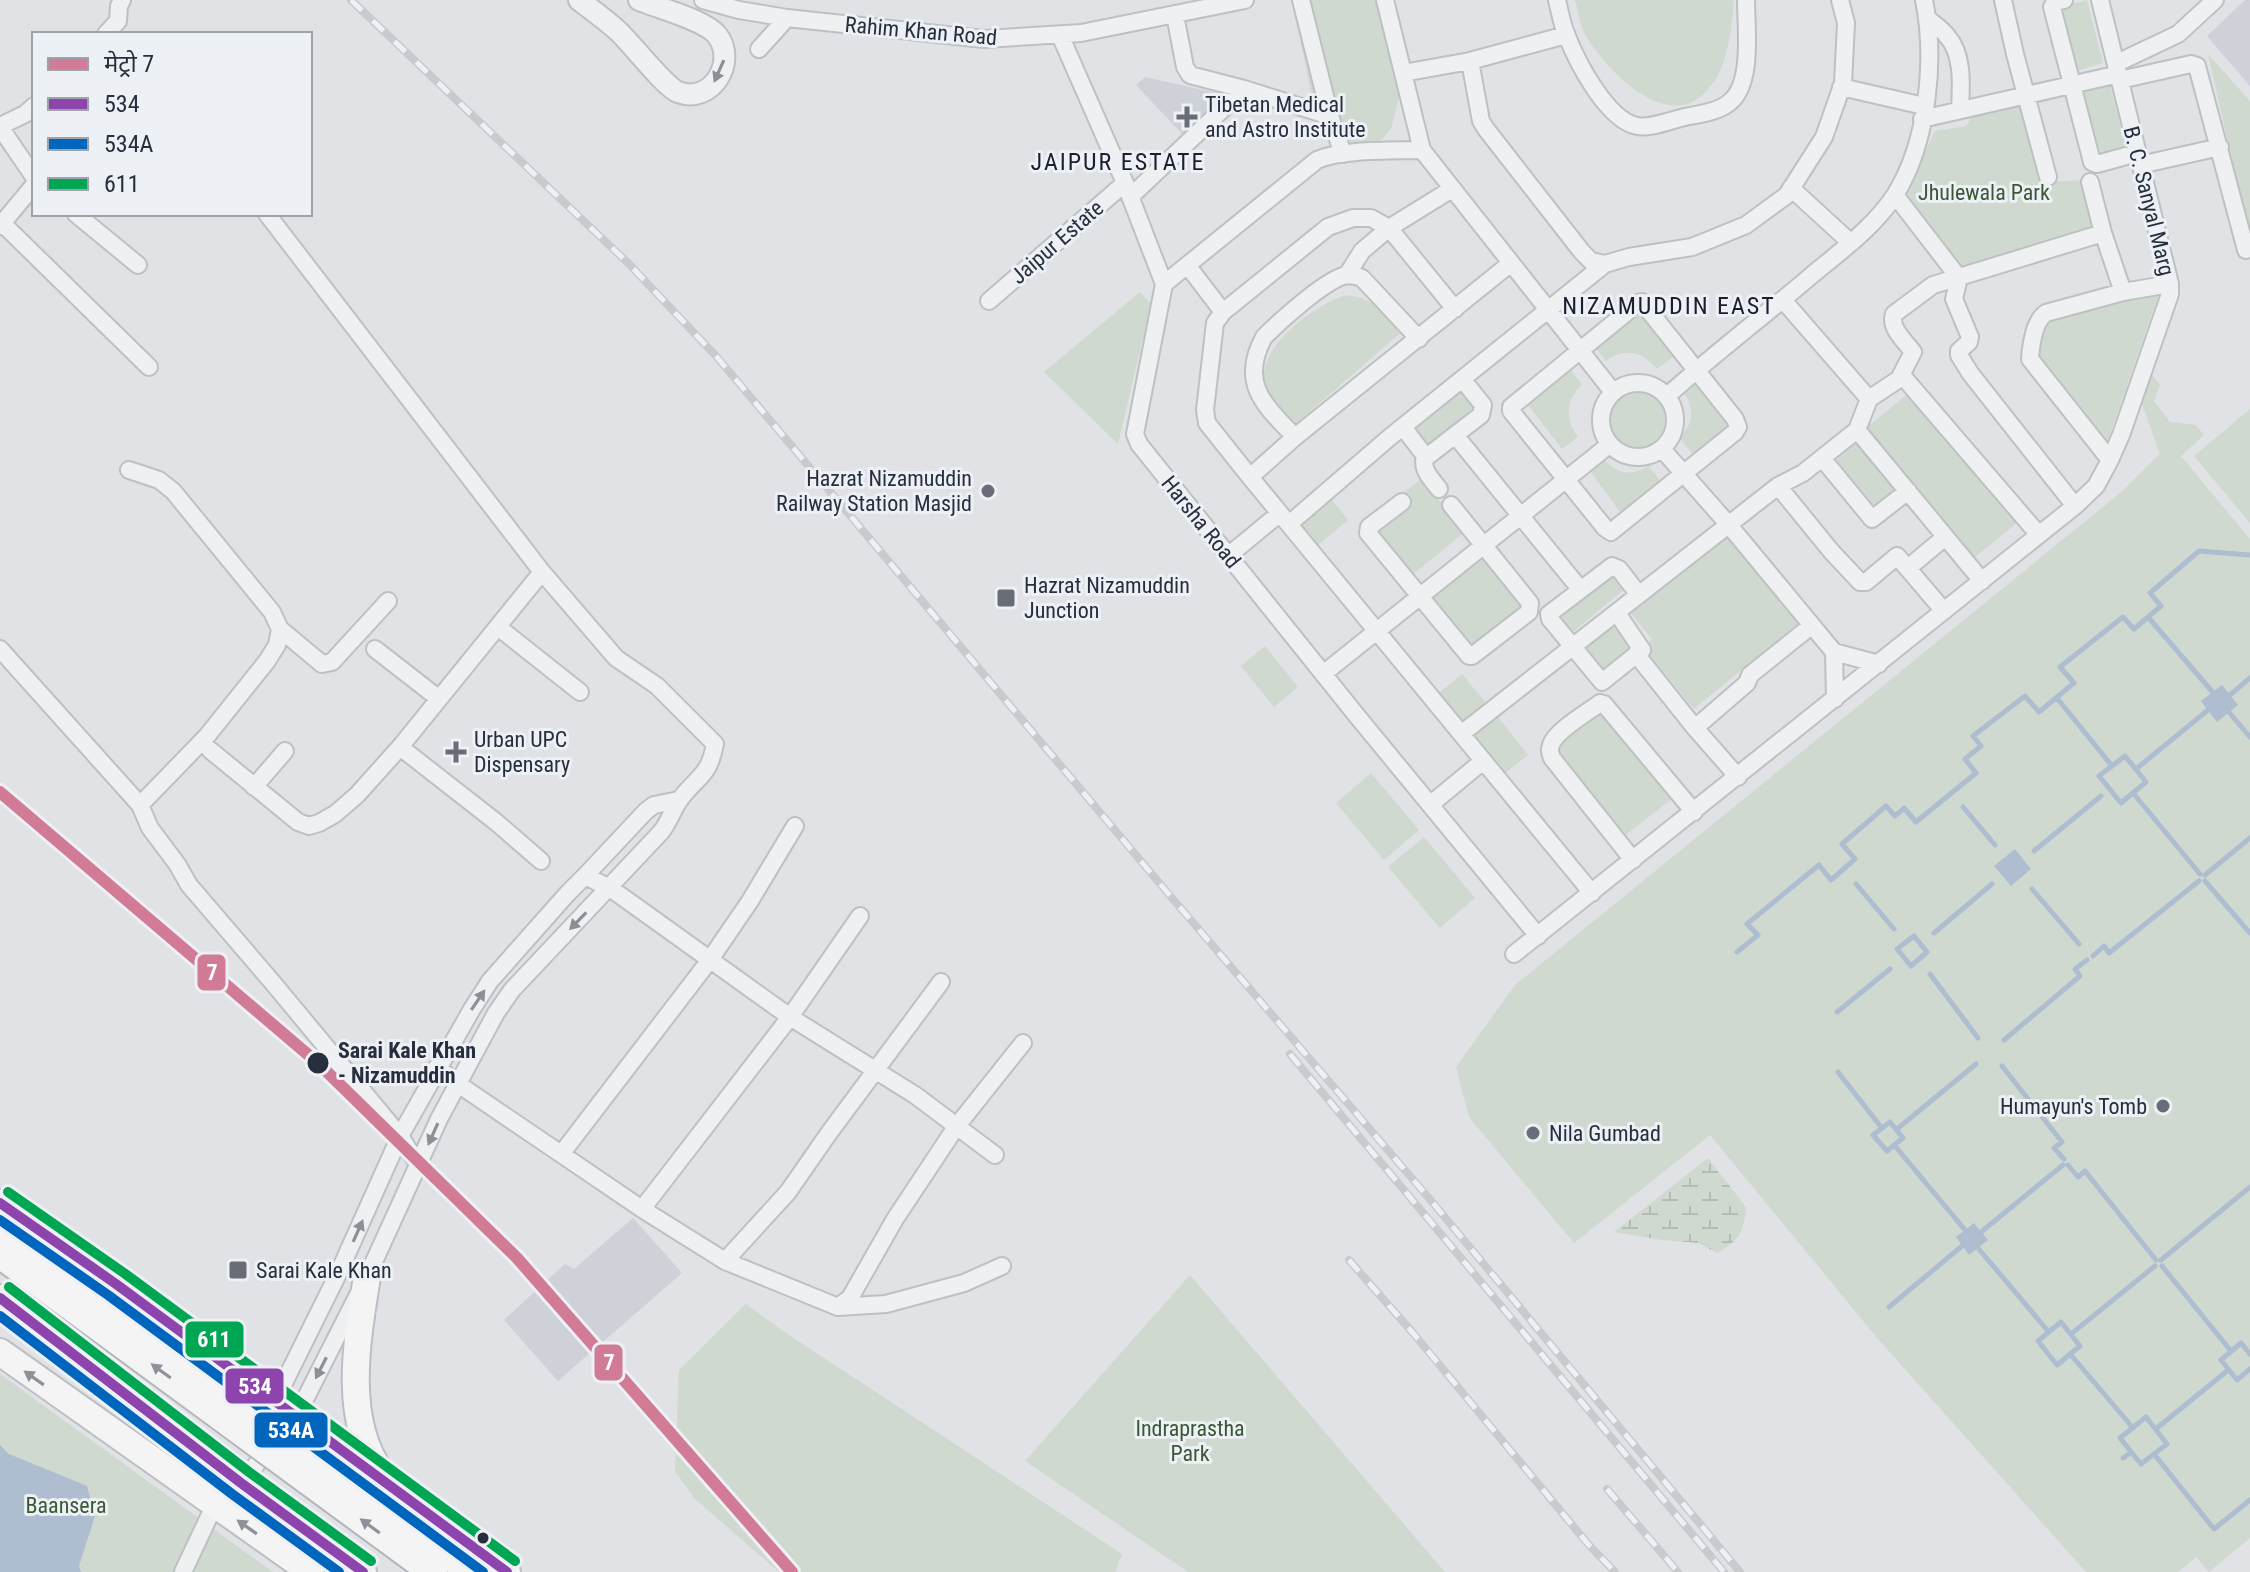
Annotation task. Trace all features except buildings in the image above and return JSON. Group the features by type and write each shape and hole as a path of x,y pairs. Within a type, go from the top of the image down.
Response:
{"highway":[{"path":"0,1229 472,1572"},
{"path":"0,1254 430,1572"}],"main road":[{"path":"0,1203 116,1284 507,1572"},
{"path":"367,1277 357,1338 357,1401 363,1439 372,1461 392,1487"},
{"path":"68,1351 116,1284"},
{"path":"0,1298 241,1483 363,1572"},
{"path":"0,1352 311,1572"},
{"path":"430,1572 456,1534"}],"street":[{"path":"579,0 619,31 674,91 696,93 711,86 724,67 725,56 723,44 713,31 703,24 639,0"},
{"name":"Rahim Khan Road","path":"703,0 787,18 984,39 1081,33 1245,0"},
{"path":"1301,0 1330,116 1343,154"},
{"path":"1385,0 1422,150 1613,392"},
{"path":"1557,0 1566,35 1588,78 1612,110 1626,123 1640,127 1712,111 1731,101 1742,84 1747,58 1746,0"},
{"path":"1228,556 1284,519 1403,427 1605,264 1692,247 1746,225 1787,195 1824,137 1841,87 1846,23 1840,0"},
{"path":"1667,396 1851,243 1895,195 1907,172 1923,112 1931,57 1924,0"},
{"path":"2002,0 2048,177"},
{"path":"2064,0 2053,3 2052,7 2093,163 2220,147"},
{"name":"B. C. Sanyal Marg","path":"1514,954 1879,664 2096,486 2121,435 2170,294 2100,0"},
{"path":"2119,72 2178,34 2211,1"},
{"path":"1175,15 1185,67 1190,75 1330,116"},
{"path":"759,49 787,18"},
{"path":"1928,19 1952,43 1962,81 1960,110"},
{"path":"1060,35 1128,190 1164,284 1304,168 1326,156 1422,150"},
{"path":"1403,73 1470,61 1566,35"},
{"path":"1470,61 1481,121 1486,129 1582,252 1591,261 1605,264"},
{"path":"1841,87 1923,112 1960,110 2119,72 2194,64 2199,70 2246,250"},
{"name":"Jaipur Estate","path":"989,301 1128,190 1244,89"},
{"path":"32,108 0,127 32,174"},
{"path":"2090,182 2123,292"},
{"path":"32,188 2,225 149,367"},
{"path":"1791,188 1851,243"},
{"path":"1347,275 1362,251 1389,228 1452,189"},
{"path":"1895,195 1959,278"},
{"path":"78,216 138,265"},
{"path":"241,1483 296,1417 367,1277 439,1119 496,1013 512,990 669,822 679,800 710,767 715,744 657,686 616,658 542,572 269,216"},
{"path":"1455,309 1389,228 1371,218 1353,218 1328,227 1223,312 1215,323 1205,410 1207,423 1592,893"},
{"path":"1461,734 1728,524 1778,486 1803,473 1857,430 1869,399 1899,379 1913,352 1893,326 1894,314 1933,285 2103,233"},
{"path":"1250,477 1511,263"},
{"path":"1187,265 1223,312"},
{"path":"1295,437 1273,414 1254,382 1253,372 1259,347 1271,330 1302,304 1324,287 1347,275 1355,275 1362,278 1419,339"},
{"path":"1959,278 1954,299 1970,337 1959,355 2075,506"},
{"name":"Harsha Road","path":"1164,284 1135,434 1147,456 1538,936"},
{"path":"2110,460 2030,356 2041,316 2123,292 2170,284"},
{"path":"1783,300 1869,399"},
{"path":"1642,302 1696,370 1738,427 1611,532 1511,411 1511,407 1579,349 1642,302"},
{"path":"1425,456 1481,415 1483,405 1462,379"},
{"path":"1899,379 1911,384 2039,535"},
{"path":"1635,383 1658,388 1667,396 1673,406 1674,429 1662,449 1641,458 1629,457 1609,445 1600,423 1601,412 1613,392 1635,383"},
{"path":"1403,427 1425,456 1425,471 1439,489"},
{"path":"1857,430 1982,581"},
{"path":"1452,437 1469,465"},
{"path":"1452,437 1580,589"},
{"path":"1323,674 1609,445"},
{"path":"1662,449 1834,652 1879,664"},
{"path":"1822,458 1872,519 1908,491"},
{"path":"129,470 159,480 173,491 272,612 280,629 322,664 332,662 388,601"},
{"path":"1778,486 1831,551 1862,583 1897,556 1944,611"},
{"path":"1402,502 1367,530 1472,656 1529,612 1530,603 1451,505"},
{"path":"1908,568 1945,537"},
{"path":"1633,860 1552,758 1553,740 1600,703 1606,690 1548,616 1614,566 1639,595"},
{"path":"210,750 298,822 309,826 335,814 357,795 400,747 542,572"},
{"path":"1602,682 1642,650 1617,613"},
{"path":"1695,728 1747,683 1750,675 1811,626"},
{"path":"498,627 580,692"},
{"path":"140,805 207,736 267,661 277,645 280,629"},
{"path":"0,649 140,805 150,828 189,885 400,1136 419,1166"},
{"path":"375,649 438,698"},
{"path":"1834,652 1835,699"},
{"path":"1636,654 1738,777"},
{"path":"1600,703 1616,716 1694,812"},
{"path":"400,747 541,861"},
{"path":"254,787 285,751"},
{"path":"1431,804 1483,761"},
{"path":"241,1483 275,1401 338,1274 400,1136 437,1067 490,981 646,811 654,805 679,800"},
{"path":"562,1153 709,961 795,826"},
{"path":"585,876 610,888 790,1017 915,1095 995,1155"},
{"path":"642,1209 790,1017 860,916"},
{"path":"725,1261 788,1192 941,982"},
{"path":"838,1307 850,1298 895,1219 956,1127 1023,1043"},
{"path":"437,1067 642,1209 725,1261 838,1307 886,1304 964,1283 1002,1266"},
{"path":"183,1572 215,1504"}],"shaded area":[{"path":"2245,0 2250,0 2250,86 2207,36"},
{"name":"Tibetan Medical and Astro Institute","path":"1145,77 1230,96 1185,137 1136,85"},
{"path":"633,1218 682,1273 558,1381 504,1320 565,1264 574,1269"}],"green space":[{"path":"1292,0 1376,0 1399,98 1391,129 1381,140 1365,149 1332,138 1317,121"},
{"path":"1575,0 1734,0 1726,53 1717,77 1700,97 1684,105 1667,105 1650,99 1632,88 1602,59 1583,30"},
{"path":"2087,0 2103,63 2077,71 2060,7"},
{"path":"2208,54 2250,101 2250,239"},
{"path":"2109,83 2126,146 2100,153 2083,90"},
{"name":"Jhulewala Park","path":"2019,100 2028,108 2047,182 2084,180 2098,228 1953,275 1944,244 1904,196 1935,131 1966,126 1978,108"},
{"path":"2160,291 2105,448 2035,358 2044,317"},
{"path":"1140,292 1151,304 1118,444 1044,372"},
{"path":"1346,295 1372,303 1402,332 1294,425 1275,402 1265,383 1266,363 1272,351 1294,326 1321,306"},
{"path":"1638,311 1673,357 1657,369 1633,353 1620,354 1606,361 1594,346"},
{"path":"1571,370 1582,385 1572,397 1569,410 1578,437 1562,449 1527,404"},
{"path":"2150,373 2160,384 2154,401 2170,422 2196,425 2204,435 2181,456 2250,539 2250,1538 2209,1572 2196,1557 2178,1572 2086,1572 1878,1339 1710,1135 1574,1243 1469,1117 1456,1067 1515,985 2120,493 2160,454 2139,396"},
{"path":"1698,382 1734,425 1695,457 1679,437 1688,427 1691,416 1684,393"},
{"path":"1462,385 1477,405 1426,446 1410,427"},
{"path":"1636,390 1657,398 1665,419 1657,440 1636,448 1615,440 1607,419 1615,398"},
{"path":"1910,392 2018,522 1974,558 1866,428"},
{"path":"2250,409 2250,523 2194,456"},
{"path":"1858,442 1900,492 1878,510 1836,460"},
{"path":"1605,460 1615,469 1626,472 1649,466 1663,485 1623,516 1590,471"},
{"path":"1422,478 1465,532 1407,579 1364,525"},
{"path":"1329,496 1348,520 1317,546 1298,522"},
{"path":"1728,535 1801,621 1694,709 1643,647 1652,639 1631,614"},
{"path":"1485,552 1528,606 1470,653 1427,599"},
{"path":"1613,572 1626,588 1573,632 1560,616"},
{"path":"1617,623 1636,647 1605,672 1586,648"},
{"path":"1265,646 1298,687 1274,707 1241,666"},
{"path":"1462,674 1486,703 1463,722 1439,693"},
{"path":"1595,704 1678,794 1622,838 1558,757 1557,743"},
{"path":"1495,713 1528,755 1503,775 1470,733"},
{"path":"1371,773 1419,830 1384,860 1336,803"},
{"path":"1424,837 1475,898 1440,928 1388,867"},
{"path":"1708,1158 1746,1207 1742,1229 1731,1244 1717,1253 1699,1243 1614,1232"},
{"name":"Indraprastha Park","path":"1190,1275 1445,1572 1188,1572 1025,1461"},
{"path":"746,1304 1122,1554 1115,1572 779,1572 695,1499 675,1471 679,1370"},
{"name":"Baansera","path":"0,1374 273,1572 0,1572"}],"water":[{"path":"2222,685 2238,705 2217,722 2201,701"},
{"path":"2015,849 2031,869 2011,886 1994,866"},
{"path":"1974,1223 1988,1240 1969,1255 1956,1237"},
{"path":"0,1445 9,1454 87,1486 95,1516 79,1566 81,1572 0,1572"}],"waterway":[{"path":"1737,952 1758,935 1747,924 1819,865 1831,880 1855,859 1842,844 1886,806 1895,816 1904,808 1916,822 1976,773 1965,759 1981,746 1973,736 2025,696 2039,712 2074,683 2060,667 2123,617 2134,629 2161,606 2150,593 2199,551 2250,555"},
{"path":"2148,617 2216,696"},
{"path":"2230,695 2250,678"},
{"path":"2057,698 2112,766"},
{"path":"2136,769 2208,710"},
{"path":"2227,710 2250,737"},
{"path":"2125,756 2146,782 2121,803 2099,776 2125,756"},
{"path":"2133,793 2200,874"},
{"path":"2034,851 2101,796"},
{"path":"1963,807 1995,845"},
{"path":"2205,875 2250,838"},
{"path":"2093,956 2104,946 2109,953 2199,881"},
{"path":"2205,881 2250,933"},
{"path":"1856,884 1894,929"},
{"path":"1934,933 1992,884"},
{"path":"2032,889 2079,944"},
{"path":"1914,936 1927,952 1911,966 1897,949 1914,936"},
{"path":"2004,1040 2080,976 2075,969 2087,960"},
{"path":"1837,1012 1890,969"},
{"path":"1930,974 1978,1038"},
{"path":"1897,1129 1976,1064"},
{"path":"2002,1066 2062,1142 2054,1148 2064,1159"},
{"path":"1838,1072 1881,1127"},
{"path":"1890,1122 1903,1138 1887,1151 1873,1135 1890,1122"},
{"path":"1895,1146 1965,1230"},
{"path":"1981,1232 2063,1165"},
{"path":"2068,1165 2078,1177 2085,1171 2156,1260"},
{"path":"2161,1260 2250,1187"},
{"path":"1889,1307 1962,1246"},
{"path":"1978,1248 2048,1331"},
{"path":"2071,1334 2155,1266"},
{"path":"2162,1266 2231,1351"},
{"path":"2061,1322 2080,1346 2057,1365 2038,1341 2061,1322"},
{"path":"2250,1354 2241,1343 2221,1360 2237,1380 2250,1369"},
{"path":"2071,1355 2133,1428"},
{"path":"2157,1428 2227,1371"},
{"path":"2146,1417 2167,1444 2141,1464 2120,1438 2146,1417"},
{"path":"2123,1458 2130,1453"},
{"path":"2154,1454 2214,1529 2250,1500"}],"railway":[{"path":"351,0 628,263 716,356 1428,1197 1740,1572"},
{"path":"1290,1054 1724,1572"},
{"path":"1349,1260 1615,1572"},
{"path":"1607,1489 1678,1572"}],"metro line":[{"name":"7","path":"0,792 319,1064 517,1258 792,1572"}],"transit line":[{"name":"611","path":"8,1192 124,1273 515,1561"},
{"name":"534","path":"0,1203 116,1284 507,1572"},
{"name":"534A","path":"0,1220 108,1295 483,1572"},
{"name":"611","path":"9,1287 249,1472 371,1561"},
{"name":"534","path":"0,1298 241,1483 363,1572"},
{"name":"534A","path":"0,1316 339,1572"}],"place":[{"name":"Tibetan Medical and Astro Institute","path":"1187,117"},
{"name":"Hazrat Nizamuddin Railway Station Masjid","path":"988,491"},
{"name":"Hazrat Nizamuddin Junction","path":"1006,598"},
{"name":"Urban UPC Dispensary","path":"456,752"},
{"name":"Sarai Kale Khan - Nizamuddin","path":"318,1063"},
{"name":"Humayun's Tomb","path":"2163,1106"},
{"name":"Nila Gumbad","path":"1533,1133"},
{"name":"Sarai Kale Khan","path":"238,1270"}],"district":[{"name":"JAIPUR ESTATE","path":"1118,162"},
{"name":"NIZAMUDDIN EAST","path":"1669,306"}]}
